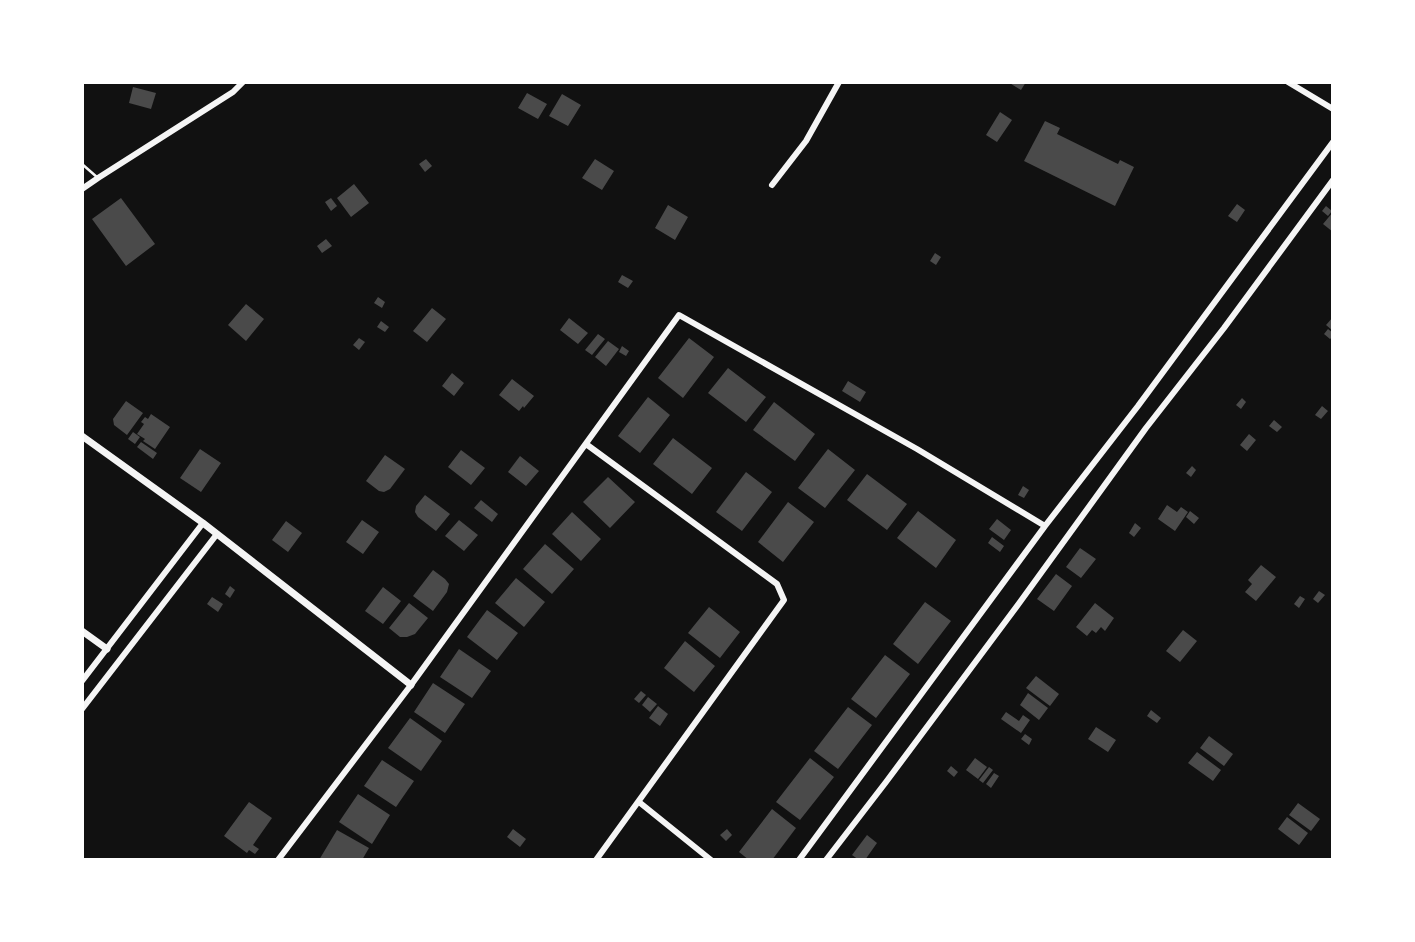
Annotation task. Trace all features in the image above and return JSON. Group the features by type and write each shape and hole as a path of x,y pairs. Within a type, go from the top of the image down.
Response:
{"street":[{"path":"82,189 233,92 243,82"},
{"path":"772,185 806,141 839,82"},
{"path":"1288,82 1333,109"},
{"path":"799,860 1333,142"},
{"path":"826,860 1333,180"},
{"path":"279,859 411,685 679,315 917,449 1045,526"},
{"path":"82,436 204,523 411,685"},
{"path":"586,444 777,584 784,600 596,860"},
{"path":"82,681 204,523"},
{"path":"82,709 217,534"},
{"path":"82,631 107,649"},
{"path":"639,802 711,860"}],"lane":[{"path":"82,164 98,178"}],"building":[{"path":"1008,82 1026,82 1021,90"},
{"path":"133,87 156,93 151,109 129,103"},
{"path":"527,93 547,104 538,119 518,108"},
{"path":"562,94 581,105 568,126 549,116"},
{"path":"1000,112 1012,120 997,142 986,135"},
{"path":"1045,121 1060,128 1057,134 1118,164 1120,160 1134,167 1115,206 1024,161"},
{"path":"426,159 432,166 425,172 419,164"},
{"path":"595,159 614,171 602,190 582,178"},
{"path":"354,184 369,203 351,217 337,198"},
{"path":"121,198 155,244 126,266 92,219"},
{"path":"331,198 337,206 331,211 325,202"},
{"path":"1237,204 1245,210 1237,222 1228,216"},
{"path":"668,205 688,217 675,240 655,228"},
{"path":"1326,206 1332,211 1328,216 1322,211"},
{"path":"1333,212 1333,232 1323,224"},
{"path":"326,239 332,246 322,253 317,246"},
{"path":"935,253 941,257 936,265 930,261"},
{"path":"622,275 633,281 628,288 618,282"},
{"path":"378,297 385,302 382,308 374,303"},
{"path":"246,304 264,319 246,341 228,325"},
{"path":"432,308 446,319 427,342 413,331"},
{"path":"1333,317 1333,331 1326,325"},
{"path":"569,318 588,333 578,344 560,330"},
{"path":"381,321 389,327 385,332 377,327"},
{"path":"1328,329 1333,333 1330,339 1324,334"},
{"path":"598,334 605,339 592,355 585,350"},
{"path":"359,338 365,342 359,350 353,345"},
{"path":"689,338 714,357 683,398 658,378"},
{"path":"608,341 619,349 606,366 595,357"},
{"path":"622,346 629,351 626,356 619,352"},
{"path":"728,368 766,397 746,422 708,393"},
{"path":"452,373 464,383 454,396 442,386"},
{"path":"512,379 534,396 519,411 499,395"},
{"path":"848,381 866,392 860,402 842,391"},
{"path":"648,397 670,415 640,453 618,436"},
{"path":"1242,398 1246,402 1241,409 1236,405"},
{"path":"126,401 143,413 127,435 114,425 113,419"},
{"path":"774,402 815,434 795,461 753,430"},
{"path":"1322,406 1328,411 1321,419 1315,415"},
{"path":"151,414 170,427 155,449 137,434 144,424 141,422"},
{"path":"1274,420 1282,427 1277,432 1269,426"},
{"path":"133,432 140,437 135,444 128,439"},
{"path":"1249,434 1256,440 1247,451 1240,445"},
{"path":"673,438 712,468 692,494 653,464"},
{"path":"141,442 157,453 153,459 137,447"},
{"path":"200,449 221,463 201,492 180,478"},
{"path":"828,449 855,470 825,508 798,488"},
{"path":"461,450 485,468 471,485 448,467"},
{"path":"385,455 405,469 390,489 384,492 366,481"},
{"path":"520,456 539,471 526,486 508,472"},
{"path":"1192,466 1196,470 1191,477 1186,473"},
{"path":"746,472 772,492 742,531 716,512"},
{"path":"867,474 907,504 887,530 847,500"},
{"path":"608,477 635,502 610,528 583,502"},
{"path":"1023,486 1029,490 1024,498 1018,495"},
{"path":"425,495 450,514 436,531 415,512 416,506"},
{"path":"481,500 498,514 492,522 474,508"},
{"path":"788,502 814,522 783,562 758,542"},
{"path":"1167,505 1177,512 1181,507 1188,512 1175,531 1158,519"},
{"path":"918,511 956,540 936,568 897,538"},
{"path":"1190,511 1199,518 1194,524 1186,517"},
{"path":"572,512 601,539 581,561 552,534"},
{"path":"997,519 1011,530 1004,540 989,529"},
{"path":"362,520 379,532 363,554 346,542"},
{"path":"459,520 478,535 464,551 445,536"},
{"path":"286,521 302,533 288,552 272,540"},
{"path":"1135,523 1141,528 1134,537 1129,533"},
{"path":"992,537 1004,546 1000,552 988,543"},
{"path":"545,544 574,569 552,594 523,569"},
{"path":"1080,548 1096,559 1081,578 1066,567"},
{"path":"1261,565 1276,577 1256,601 1245,592 1252,584 1248,580"},
{"path":"433,570 449,584 447,592 433,611 413,596"},
{"path":"1056,574 1072,586 1054,611 1037,599"},
{"path":"516,578 545,602 524,627 495,603"},
{"path":"230,586 235,590 230,598 225,594"},
{"path":"383,587 401,601 383,624 365,611"},
{"path":"1319,591 1325,595 1318,603 1313,599"},
{"path":"1300,596 1305,599 1299,608 1294,604"},
{"path":"212,597 223,604 218,612 207,604"},
{"path":"925,602 951,621 918,664 893,644"},
{"path":"409,603 428,618 415,634 400,637 389,628"},
{"path":"1095,603 1114,618 1105,631 1101,627 1096,633 1092,630 1087,636 1076,627"},
{"path":"709,607 740,632 720,658 688,633"},
{"path":"487,610 518,633 497,660 467,637"},
{"path":"1183,630 1197,641 1180,662 1166,651"},
{"path":"685,641 715,666 694,692 664,668"},
{"path":"459,649 491,671 472,698 440,677"},
{"path":"885,655 910,674 876,718 851,699"},
{"path":"1036,676 1059,694 1050,706 1026,688"},
{"path":"433,683 465,704 445,733 414,712"},
{"path":"641,691 646,695 639,703 634,699"},
{"path":"1028,693 1048,708 1039,720 1020,705"},
{"path":"648,697 657,704 650,712 642,705"},
{"path":"658,706 668,714 660,726 649,718"},
{"path":"848,707 872,725 838,769 814,751"},
{"path":"1151,710 1161,718 1157,723 1147,716"},
{"path":"1006,712 1019,721 1023,715 1030,720 1021,733 1001,719"},
{"path":"410,718 442,741 421,771 388,748"},
{"path":"1096,727 1116,740 1108,752 1088,739"},
{"path":"1025,734 1032,739 1029,745 1021,739"},
{"path":"1209,736 1233,754 1224,766 1200,748"},
{"path":"1197,752 1221,770 1213,781 1188,763"},
{"path":"810,758 834,777 800,820 776,802"},
{"path":"975,758 987,767 978,779 966,770"},
{"path":"382,760 414,781 396,807 364,786"},
{"path":"951,766 958,772 954,777 947,771"},
{"path":"989,767 993,770 983,783 979,780"},
{"path":"994,773 999,776 991,788 986,784"},
{"path":"358,794 390,815 372,844 339,822"},
{"path":"249,802 272,818 253,845 259,849 255,854 249,850 247,853 224,836"},
{"path":"1298,803 1320,819 1311,831 1289,815"},
{"path":"772,809 796,828 772,860 749,860 739,852"},
{"path":"1287,817 1308,833 1299,845 1278,829"},
{"path":"513,829 526,839 520,847 507,837"},
{"path":"727,829 732,835 726,841 720,835"},
{"path":"337,830 369,848 362,860 319,860"},
{"path":"867,835 877,843 865,860 859,860 852,855"}]}
